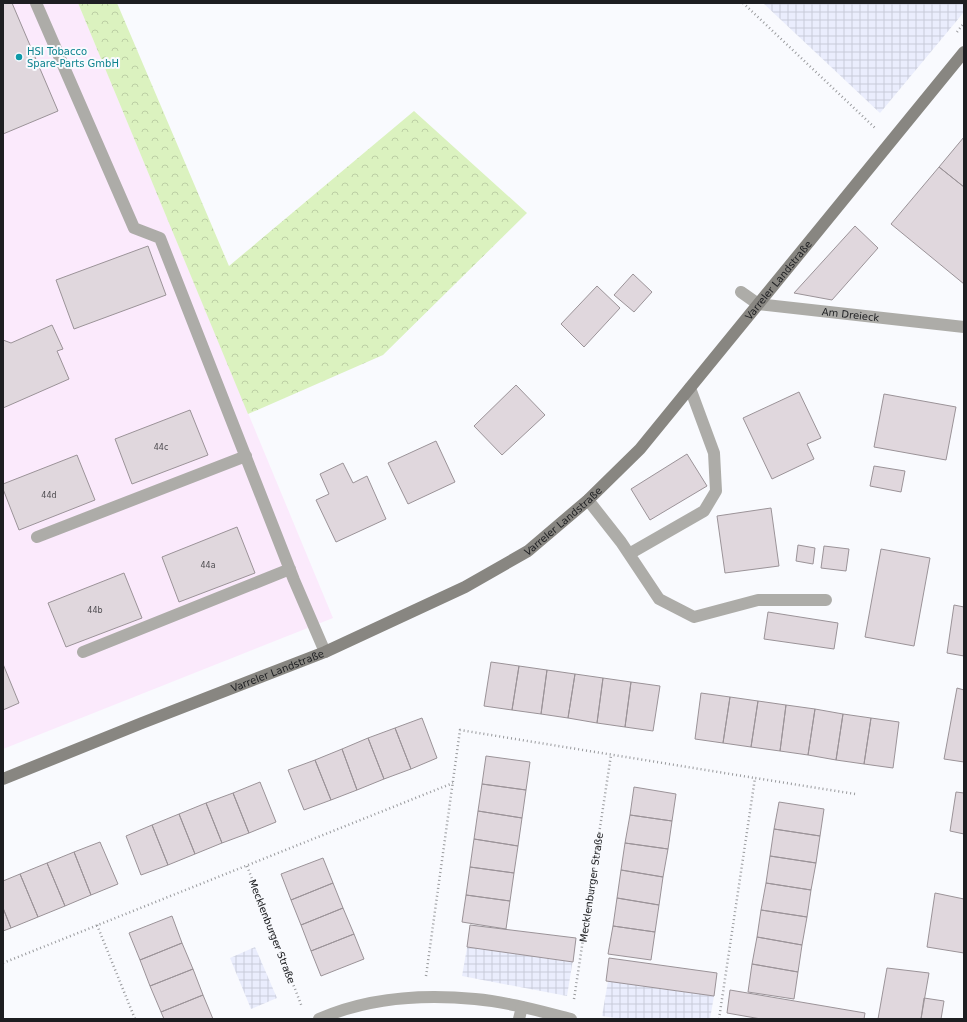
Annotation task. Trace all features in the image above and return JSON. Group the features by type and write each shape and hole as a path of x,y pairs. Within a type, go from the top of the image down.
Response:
{"main road":[{"name":"Varreler Landstraße","path":"3,780 142,723 325,652 465,587 528,551 588,500 640,449 964,52"}],"street":[{"path":"36,3 134,228 160,238 290,569 325,652"},
{"name":"Am Dreieck","path":"741,292 758,304 964,327"},
{"path":"629,554 704,511 716,491 714,453 690,388"},
{"path":"37,537 246,456"},
{"path":"588,500 629,554 659,600 694,617 758,600 826,600"},
{"path":"83,652 290,569"},
{"path":"319,1019 367,1003 424,997 475,999 522,1007 571,1019"},
{"path":"519,1019 522,1007"}],"path":[{"path":"743,3 876,129 871,135"},
{"path":"954,35 964,23"},
{"path":"424,997 460,730 855,794"},
{"name":"Mecklenburger Straße","path":"571,1019 611,755"},
{"path":"718,1019 755,778"},
{"name":"Mecklenburger Straße","path":"3,963 453,783"},
{"name":"Mecklenburger Straße","path":"247,866 304,1012"},
{"path":"97,926 135,1019"}],"shaded area":[{"path":"3,3 78,3 333,618 3,749"},
{"path":"763,3 964,3 964,12 880,113"},
{"path":"471,925 576,941 567,996 462,976"},
{"path":"255,947 277,998 251,1009 230,958"},
{"path":"608,981 714,996 710,1019 622,1019 602,1016"}],"green space":[{"path":"78,3 117,3 229,266 414,111 527,213 383,355 248,414"}],"building":[{"name":"HSI Tobacco Spare-Parts GmbH","path":"3,3 12,3 58,111 3,134"},
{"path":"964,137 964,187 939,167"},
{"path":"939,167 964,187 964,284 891,224"},
{"path":"855,226 878,248 832,300 794,293"},
{"path":"148,246 166,295 74,329 56,280"},
{"path":"633,274 652,292 634,312 614,295"},
{"path":"597,286 620,308 584,347 561,324"},
{"path":"52,325 63,349 57,351 69,379 3,408 3,340 11,343"},
{"path":"516,385 545,415 502,455 474,426"},
{"path":"799,392 821,438 807,444 814,459 772,479 743,418"},
{"path":"884,394 956,407 946,460 874,447"},
{"path":"190,410 208,455 132,484 115,439"},
{"path":"436,441 455,482 408,504 388,463"},
{"path":"687,454 707,486 650,520 631,489"},
{"path":"77,455 95,500 19,530 3,489 3,484"},
{"path":"343,463 353,483 367,476 386,519 336,542 316,500 329,494 320,474"},
{"path":"874,466 905,471 901,492 870,486"},
{"path":"771,508 779,566 725,573 717,516"},
{"path":"237,527 255,573 179,602 162,557"},
{"path":"798,545 815,548 813,564 796,561"},
{"path":"824,546 849,549 846,571 821,568"},
{"path":"881,549 930,558 914,646 865,637"},
{"path":"124,573 142,618 66,647 48,603"},
{"path":"954,605 964,607 964,656 947,653"},
{"path":"768,612 838,623 834,649 764,639"},
{"path":"491,662 519,666 512,710 484,706"},
{"path":"3,664 19,703 3,710"},
{"path":"519,666 547,670 541,714 512,710"},
{"path":"547,670 575,674 568,718 541,714"},
{"path":"575,674 603,678 597,723 568,718"},
{"path":"603,678 631,682 625,727 597,723"},
{"path":"631,682 660,686 653,731 625,727"},
{"path":"957,688 964,690 964,762 944,759"},
{"path":"701,693 730,697 723,743 695,739"},
{"path":"730,697 758,701 751,747 723,743"},
{"path":"758,701 786,705 780,751 751,747"},
{"path":"786,705 815,709 808,755 780,751"},
{"path":"815,709 843,714 836,760 808,755"},
{"path":"843,714 871,718 864,764 836,760"},
{"path":"422,718 437,758 411,769 395,728"},
{"path":"871,718 899,722 893,768 864,764"},
{"path":"395,728 411,769 384,779 368,738"},
{"path":"368,738 384,779 357,790 342,749"},
{"path":"342,749 357,790 331,800 315,760"},
{"path":"486,756 530,762 526,790 482,784"},
{"path":"315,760 331,800 304,810 288,770"},
{"path":"260,782 276,822 249,833 233,793"},
{"path":"482,784 526,790 522,818 478,811"},
{"path":"634,787 676,794 672,821 630,815"},
{"path":"956,792 964,793 964,834 950,831"},
{"path":"233,793 249,833 222,843 206,803"},
{"path":"779,802 824,809 820,836 774,829"},
{"path":"206,803 222,843 195,854 179,814"},
{"path":"478,811 522,818 518,846 474,839"},
{"path":"179,814 195,854 168,865 152,825"},
{"path":"630,815 672,821 668,849 625,843"},
{"path":"152,825 168,865 141,875 126,836"},
{"path":"774,829 820,836 816,863 770,856"},
{"path":"474,839 518,846 514,873 470,867"},
{"path":"100,842 118,884 91,895 74,852"},
{"path":"625,843 668,849 663,877 621,870"},
{"path":"74,852 91,895 65,906 47,863"},
{"path":"770,856 816,863 811,890 766,883"},
{"path":"323,858 333,883 291,900 281,874"},
{"path":"47,863 65,906 38,917 20,874"},
{"path":"470,867 514,873 510,901 466,895"},
{"path":"621,870 663,877 659,905 617,898"},
{"path":"20,874 38,917 11,928 3,908 3,881"},
{"path":"333,883 343,908 301,925 291,900"},
{"path":"766,883 811,890 807,917 761,910"},
{"path":"935,893 964,899 964,953 927,947"},
{"path":"466,895 510,901 506,929 462,922"},
{"path":"617,898 659,905 655,932 613,926"},
{"path":"3,908 11,928 3,931"},
{"path":"343,908 354,934 311,951 301,925"},
{"path":"761,910 807,917 802,945 757,937"},
{"path":"172,916 182,943 140,960 129,933"},
{"path":"470,925 576,938 573,962 467,947"},
{"path":"613,926 655,932 651,960 608,954"},
{"path":"354,934 364,959 321,976 311,951"},
{"path":"757,937 802,945 798,972 752,964"},
{"path":"182,943 193,969 150,986 140,960"},
{"path":"609,958 717,973 714,996 606,981"},
{"path":"752,964 798,972 794,999 748,992"},
{"path":"887,968 929,973 921,1019 878,1019"},
{"path":"193,969 203,995 161,1012 150,986"},
{"path":"730,990 865,1013 864,1019 761,1019 727,1013"},
{"path":"203,995 213,1019 164,1019 161,1012"},
{"path":"924,998 944,1001 941,1019 921,1019"}],"place":[{"name":"HSI Tobacco Spare-Parts GmbH","path":"19,57"}]}
